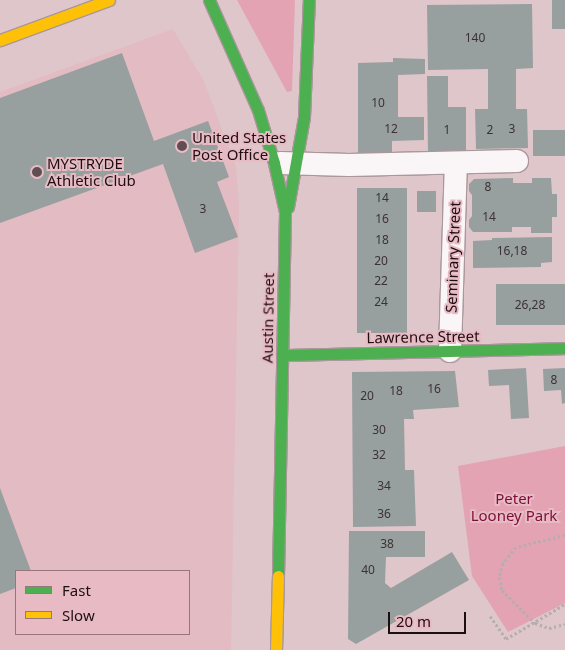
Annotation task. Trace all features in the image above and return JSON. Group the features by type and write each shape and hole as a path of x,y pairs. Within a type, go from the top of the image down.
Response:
{"main road":[{"path":"0,40 81,5 109,0"},
{"name":"Austin Street","path":"209,0 252,95 283,197 285,220 276,650"},
{"path":"285,220 306,96 309,0"},
{"name":"Lawrence Street","path":"282,355 565,348"}],"street":[{"path":"274,163 349,165 517,161"},
{"name":"Seminary Street","path":"450,351 456,163"}],"path":[{"path":"565,536 516,547 503,563 499,577 502,590 535,623 549,628 565,624"},
{"path":"490,616 506,639 565,604"}],"shaded area":[{"path":"173,29 204,81 236,167 239,204 231,650 0,650 0,92"}],"green space":[{"path":"237,0 295,0 292,91 287,92"},
{"name":"Peter Looney Park","path":"565,446 565,603 508,632 472,576 458,466"}],"building":[{"path":"552,0 565,0 565,29 552,29"},
{"path":"532,4 533,68 516,69 516,109 527,109 528,148 476,149 475,109 488,109 488,69 428,70 427,5"},
{"path":"122,53 154,141 208,121 229,177 217,182 238,237 195,253 163,164 0,223 0,98"},
{"path":"393,58 425,59 425,74 398,75 398,117 424,117 424,140 392,141 392,153 358,153 358,63 393,62"},
{"path":"427,76 448,76 448,107 466,107 466,152 428,153"},
{"path":"533,130 565,130 565,156 533,156"},
{"path":"513,178 513,183 532,183 532,178 551,178 552,194 557,194 557,217 552,217 552,233 531,233 531,227 512,227 512,232 473,232 469,227 469,220 472,216 472,195 469,191 469,184 474,179"},
{"path":"357,188 407,188 407,333 357,333"},
{"path":"417,191 436,191 436,212 417,212"},
{"path":"552,237 552,262 541,263 541,267 473,268 473,241 492,240 492,238"},
{"path":"496,284 565,284 565,325 496,325"},
{"path":"526,368 529,418 511,419 509,385 489,386 488,370"},
{"path":"565,368 565,403 562,404 561,390 544,391 543,369"},
{"path":"455,371 459,407 413,410 414,419 404,419 405,470 414,470 416,526 353,527 352,372"},
{"path":"0,488 31,570 15,570 15,588 0,594"},
{"path":"349,531 425,531 425,557 386,557 385,583 391,588 452,552 469,580 356,644 348,639"}],"traffic: fast":[{"path":"209,0 258,110 274,163 285,212 278,576"},
{"path":"288,207 304,117 309,0"},
{"path":"282,355 565,348"}],"traffic: slow":[{"path":"0,40 109,0"},
{"path":"276,650 278,576"}],"place":[{"name":"United States Post Office","path":"182,146"},
{"name":"MYSTRYDE Athletic Club","path":"37,172"}]}
